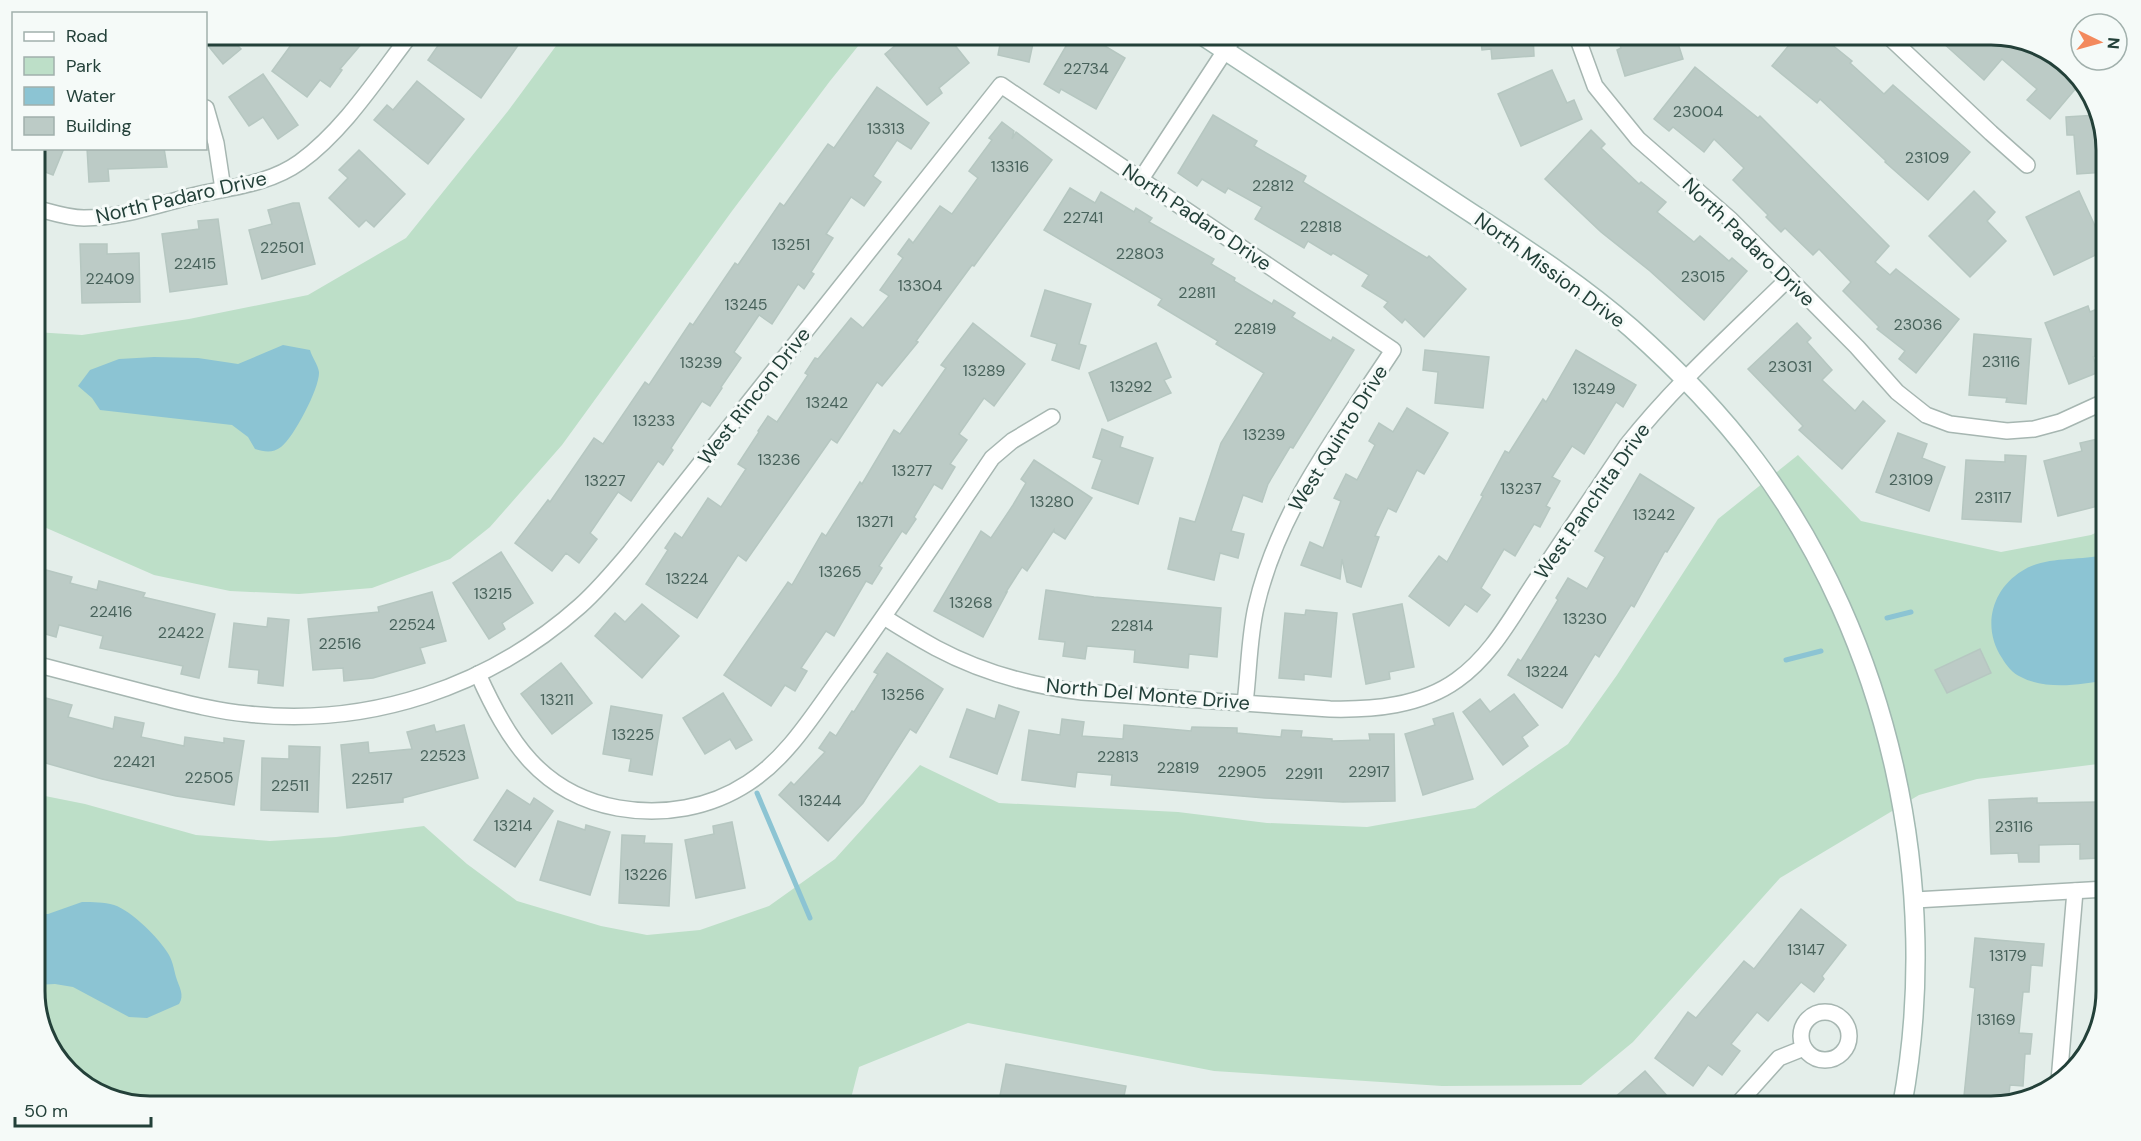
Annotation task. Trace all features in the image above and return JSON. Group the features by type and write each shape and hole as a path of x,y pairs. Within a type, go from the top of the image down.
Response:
{"street":[{"name":"North Padaro Drive","path":"45,211 84,218 112,216 257,183 278,175 321,146 345,120 403,45"},
{"name":"North Mission Drive","path":"1216,45 1526,249 1630,327 1686,380 1754,459 1781,498 1825,575 1844,615 1880,708 1900,792 1915,900 1915,992 1912,1037 1904,1096"},
{"path":"1141,179 1229,45"},
{"name":"North Padaro Drive","path":"1580,45 1595,86 1638,139 1731,220 1897,392 1926,415 1950,424 2007,431 2034,429 2060,422 2096,406"},
{"path":"1898,45 2027,165"},
{"name":"North Padaro Drive","path":"1001,85 1394,350"},
{"name":"West Rincon Drive","path":"45,667 210,708 246,714 297,717 372,710 399,704 478,674 537,640 582,604 607,578 1001,85"},
{"path":"207,112 216,143 223,189"},
{"name":"West Panchita Drive","path":"1390,705 1426,697 1456,681 1474,666 1505,630 1627,445 1643,425 1789,278"},
{"name":"West Quinto Drive","path":"1245,703 1256,609 1279,537 1307,480 1394,350"},
{"path":"478,674 492,707 508,734 539,770 557,785 580,799 604,805 653,811 680,809 725,796 750,783 794,741 884,617 992,458 1012,441 1052,417"},
{"name":"North Del Monte Drive","path":"884,617 966,662 1048,688 1330,710 1363,710 1390,705"},
{"path":"1915,900 2096,890"},
{"path":"2060,1070 2075,891"},
{"path":"1746,1096 1779,1058 1804,1048"}],"green space":[{"path":"557,45 859,45 732,211 562,445 490,527 450,559 372,588 299,594 230,591 154,575 45,527 45,333 82,335 189,319 308,295 406,238 508,111"},
{"path":"1798,455 1861,521 2001,552 2096,533 2096,764 1977,779 1919,795 1780,878 1633,1042 1581,1085 1442,1086 1214,1071 968,1023 859,1067 852,1096 150,1096 123,1092 92,1078 71,1060 51,1025 45,998 45,796 85,804 196,835 270,841 336,837 424,826 467,864 517,901 601,926 647,935 700,930 769,906 835,859 920,765 999,803 1178,812 1267,823 1367,827 1475,808 1568,744 1617,675 1718,519"}],"water":[{"path":"283,345 310,350 319,372 311,400 299,423 286,442 272,451 255,449 248,437 232,425 100,410 92,398 78,386 90,370 119,359 198,358 238,364"},
{"path":"2095,556 2096,682 2052,685 2041,684 2018,676 2002,658 1992,634 1993,610 2003,588 2011,579 2032,566 2052,561"},
{"path":"82,902 106,903 121,908 137,919 169,955 181,994 179,1004 147,1018 129,1017 73,987 45,984 45,914"}],"building":[{"path":"208,45 237,45 241,49 223,64"},
{"path":"291,45 361,45 340,69 342,70 330,87 320,80 307,97 272,71"},
{"path":"438,45 518,45 481,98 428,60"},
{"path":"896,45 955,45 969,63 939,88 942,93 927,105 885,54"},
{"path":"1000,45 1033,45 1029,62 998,55"},
{"path":"1067,45 1103,45 1125,58 1096,109 1061,89 1059,93 1044,84"},
{"path":"1481,45 1534,45 1534,56 1492,59 1491,49 1482,50"},
{"path":"1620,45 1679,45 1683,59 1625,76 1617,50 1621,48"},
{"path":"1789,45 1832,45 1852,61 1850,63 1884,94 1893,85 1970,152 1928,200 1820,99 1817,103 1772,66"},
{"path":"1945,45 1991,45 2025,51 2060,71 2076,89 2050,119 2027,100 2037,89 2002,59 1984,80"},
{"path":"1695,67 1758,118 1760,116 1889,246 1875,262 1890,275 1896,269 1959,319 1916,373 1899,359 1905,351 1877,329 1879,327 1843,291 1851,282 1819,249 1813,255 1785,228 1781,232 1766,217 1768,215 1733,180 1744,168 1714,139 1704,152 1673,127 1669,131 1654,119"},
{"path":"1552,70 1567,103 1574,100 1582,119 1521,146 1498,94"},
{"path":"263,74 298,125 278,139 263,117 249,126 229,97"},
{"path":"417,81 464,119 428,164 374,120 387,105 393,110"},
{"path":"877,87 929,123 911,149 897,140 873,176 881,182 864,206 851,197 826,234 833,238 811,272 814,274 804,289 798,284 772,324 759,315 734,352 741,358 722,388 710,406 702,401 671,448 673,450 663,465 658,461 631,501 618,492 590,533 597,539 579,563 566,553 552,571 515,543 548,500 550,502 594,438 603,444 645,382 649,385 690,323 693,325 735,263 738,265 780,203 784,206 828,144 834,148"},
{"path":"1213,115 1257,141 1254,146 1306,176 1303,182 1427,258 1429,256 1466,289 1424,337 1405,319 1402,323 1384,307 1388,302 1362,286 1369,275 1308,241 1304,248 1255,219 1262,207 1228,188 1225,193 1202,179 1197,186 1178,173"},
{"path":"2090,115 2096,143 2096,173 2077,174 2074,135 2067,135 2066,117"},
{"path":"1002,122 1014,131 1012,139 1016,132 1052,160 916,341 918,342 882,386 877,382 837,443 831,439 746,561 738,555 697,618 646,584 668,550 665,548 675,533 682,538 708,498 721,507 746,469 738,464 758,431 768,416 777,422 808,375 805,373 815,358 818,359 851,318 863,328 889,296 880,290 903,258 898,254 909,239 913,243 940,206 952,214 978,178 969,171 992,140 989,138"},
{"path":"1591,130 1605,144 1601,148 1639,184 1641,182 1666,202 1657,212 1694,242 1700,236 1729,261 1732,258 1747,271 1704,320 1650,271 1601,232 1545,179"},
{"path":"45,150 63,150 53,175 45,172"},
{"path":"87,150 164,150 167,167 108,169 109,181 89,182"},
{"path":"359,150 405,194 374,227 366,220 359,227 329,198 348,178 339,170"},
{"path":"1070,188 1095,203 1101,192 1134,212 1136,208 1152,218 1149,222 1214,259 1211,264 1235,278 1234,281 1272,304 1274,300 1295,313 1292,317 1331,341 1333,337 1354,350 1293,448 1290,447 1268,484 1262,502 1243,495 1231,531 1244,534 1238,558 1220,553 1214,580 1168,569 1180,518 1195,522 1221,443 1264,373 1216,344 1218,341 1158,305 1162,299 1044,230"},
{"path":"1974,191 1995,212 1987,221 2006,241 1970,277 1929,236"},
{"path":"2079,191 2096,228 2096,255 2054,275 2026,217"},
{"path":"299,203 315,264 262,279 249,230 272,224 268,210"},
{"path":"218,219 227,284 170,292 162,234 199,229 198,221"},
{"path":"80,244 107,244 107,254 139,253 140,302 82,303"},
{"path":"1045,290 1091,304 1079,344 1086,346 1079,369 1052,360 1057,344 1031,336"},
{"path":"2088,306 2090,312 2096,310 2096,356 2093,357 2096,373 2069,384 2045,323"},
{"path":"973,323 1025,364 994,406 984,398 959,434 967,440 950,464 955,467 942,489 934,484 914,517 916,519 906,534 902,531 879,566 882,568 872,584 866,581 834,636 826,631 801,668 807,671 795,691 785,685 771,706 724,675 788,582 792,585 822,533 826,536 860,482 862,484 894,430 900,434 946,368 941,365"},
{"path":"1797,323 1811,338 1807,342 1832,370 1822,380 1855,411 1863,401 1885,421 1842,469 1799,430 1803,426 1748,369"},
{"path":"1974,334 2031,339 2026,404 2006,402 2007,398 1969,395"},
{"path":"1156,343 1171,377 1164,380 1171,393 1108,421 1089,373"},
{"path":"1425,350 1489,357 1483,408 1435,403 1438,372 1423,370"},
{"path":"1576,350 1636,385 1623,407 1616,402 1584,454 1572,446 1552,477 1560,481 1546,506 1550,508 1540,527 1534,524 1515,556 1504,549 1481,588 1490,595 1477,612 1465,604 1449,626 1409,596 1439,556 1447,562 1505,451 1509,453 1543,399 1546,402"},
{"path":"1407,408 1448,433 1424,474 1417,470 1396,512 1388,508 1375,536 1379,537 1361,587 1347,582 1342,559 1340,579 1301,565 1310,542 1323,548 1341,501 1334,498 1346,474 1357,480 1375,445 1369,441 1379,423 1393,432"},
{"path":"1102,429 1123,437 1120,447 1153,458 1138,504 1092,488 1102,460 1093,457"},
{"path":"1898,433 1927,444 1922,458 1945,467 1929,511 1876,492"},
{"path":"2096,439 2096,506 2058,516 2044,461 2082,451 2080,443"},
{"path":"2005,455 2026,456 2021,522 1962,519 1966,460 2005,462"},
{"path":"1034,460 1092,498 1065,539 1054,530 1027,571 1022,567 1006,592 983,637 934,611 981,531 991,538 1013,505 1026,483 1021,479"},
{"path":"1640,474 1694,508 1667,552 1665,551 1634,607 1631,605 1599,657 1595,654 1562,708 1508,675 1518,659 1521,661 1558,600 1556,598 1568,578 1587,589 1605,557 1595,551"},
{"path":"501,552 533,603 502,623 505,629 489,639 453,583"},
{"path":"45,570 72,577 70,583 97,590 99,581 145,593 143,597 215,614 199,678 181,674 183,666 100,648 103,636 59,625 56,637 45,634"},
{"path":"1046,590 1094,597 1221,608 1217,657 1189,654 1188,668 1134,662 1135,650 1087,646 1085,659 1063,656 1065,642 1039,639"},
{"path":"432,592 446,641 420,648 425,663 373,678 344,681 343,668 313,670 308,619 379,612 378,607"},
{"path":"642,604 679,636 642,678 595,636 615,613 625,622"},
{"path":"1402,604 1414,667 1389,672 1390,679 1366,684 1353,614"},
{"path":"1306,610 1337,613 1331,677 1304,674 1304,680 1279,678 1285,613 1305,615"},
{"path":"268,618 289,620 283,686 258,683 259,670 229,667 234,623 267,627"},
{"path":"1980,649 1991,673 1947,693 1935,670"},
{"path":"887,653 943,689 916,733 910,729 863,803 828,841 779,795 791,782 794,785 825,752 819,748 830,732 836,736 852,711 854,712 878,674 874,672"},
{"path":"561,663 592,703 552,734 521,694"},
{"path":"723,693 752,740 736,749 730,739 705,754 683,718"},
{"path":"1514,694 1538,725 1522,737 1528,746 1503,765 1463,712 1480,699 1490,712"},
{"path":"45,698 72,705 68,717 113,729 115,717 144,723 141,737 184,746 185,737 224,743 224,738 244,741 234,805 176,796 45,763"},
{"path":"999,705 1019,712 997,774 950,757 967,709 995,719"},
{"path":"611,706 662,715 652,775 629,771 631,759 603,754"},
{"path":"1453,713 1473,779 1423,795 1405,734 1435,725 1433,719"},
{"path":"1062,719 1084,722 1082,736 1123,739 1124,725 1191,731 1192,727 1237,728 1237,733 1281,737 1282,730 1302,731 1301,737 1332,739 1332,741 1370,740 1369,734 1394,734 1395,801 1343,802 1265,798 1111,785 1112,775 1077,772 1075,787 1022,780 1029,730 1060,735"},
{"path":"434,725 436,732 464,725 478,778 403,798 403,802 347,808 341,745 368,742 369,753 412,749 407,732"},
{"path":"289,746 320,747 318,812 261,810 262,758 289,759"},
{"path":"507,790 530,805 534,798 553,811 515,867 474,840"},
{"path":"2037,798 2037,803 2096,802 2096,858 2080,859 2080,844 2039,845 2039,862 2019,862 2018,853 1991,854 1989,800"},
{"path":"558,821 585,830 586,825 610,832 590,895 540,880"},
{"path":"732,822 745,888 696,898 685,840 714,834 713,826"},
{"path":"622,835 645,836 644,843 672,844 669,906 619,903"},
{"path":"1801,909 1846,945 1822,976 1824,979 1814,992 1801,982 1768,1021 1757,1012 1731,1044 1740,1051 1722,1075 1708,1065 1693,1086 1655,1058 1688,1012 1696,1018 1744,961 1754,969"},
{"path":"1975,938 2044,944 2042,966 2031,965 2029,992 2023,992 2019,1033 2032,1034 2030,1054 2025,1054 2023,1086 2010,1085 2009,1094 1964,1096 1975,988 1970,987"},
{"path":"1006,1064 1126,1086 1124,1096 1000,1096"},
{"path":"1645,1071 1667,1096 1616,1096"}],"waterway":[{"path":"1887,618 1911,612"},
{"path":"1786,660 1821,651"},
{"path":"757,793 810,918"}]}
